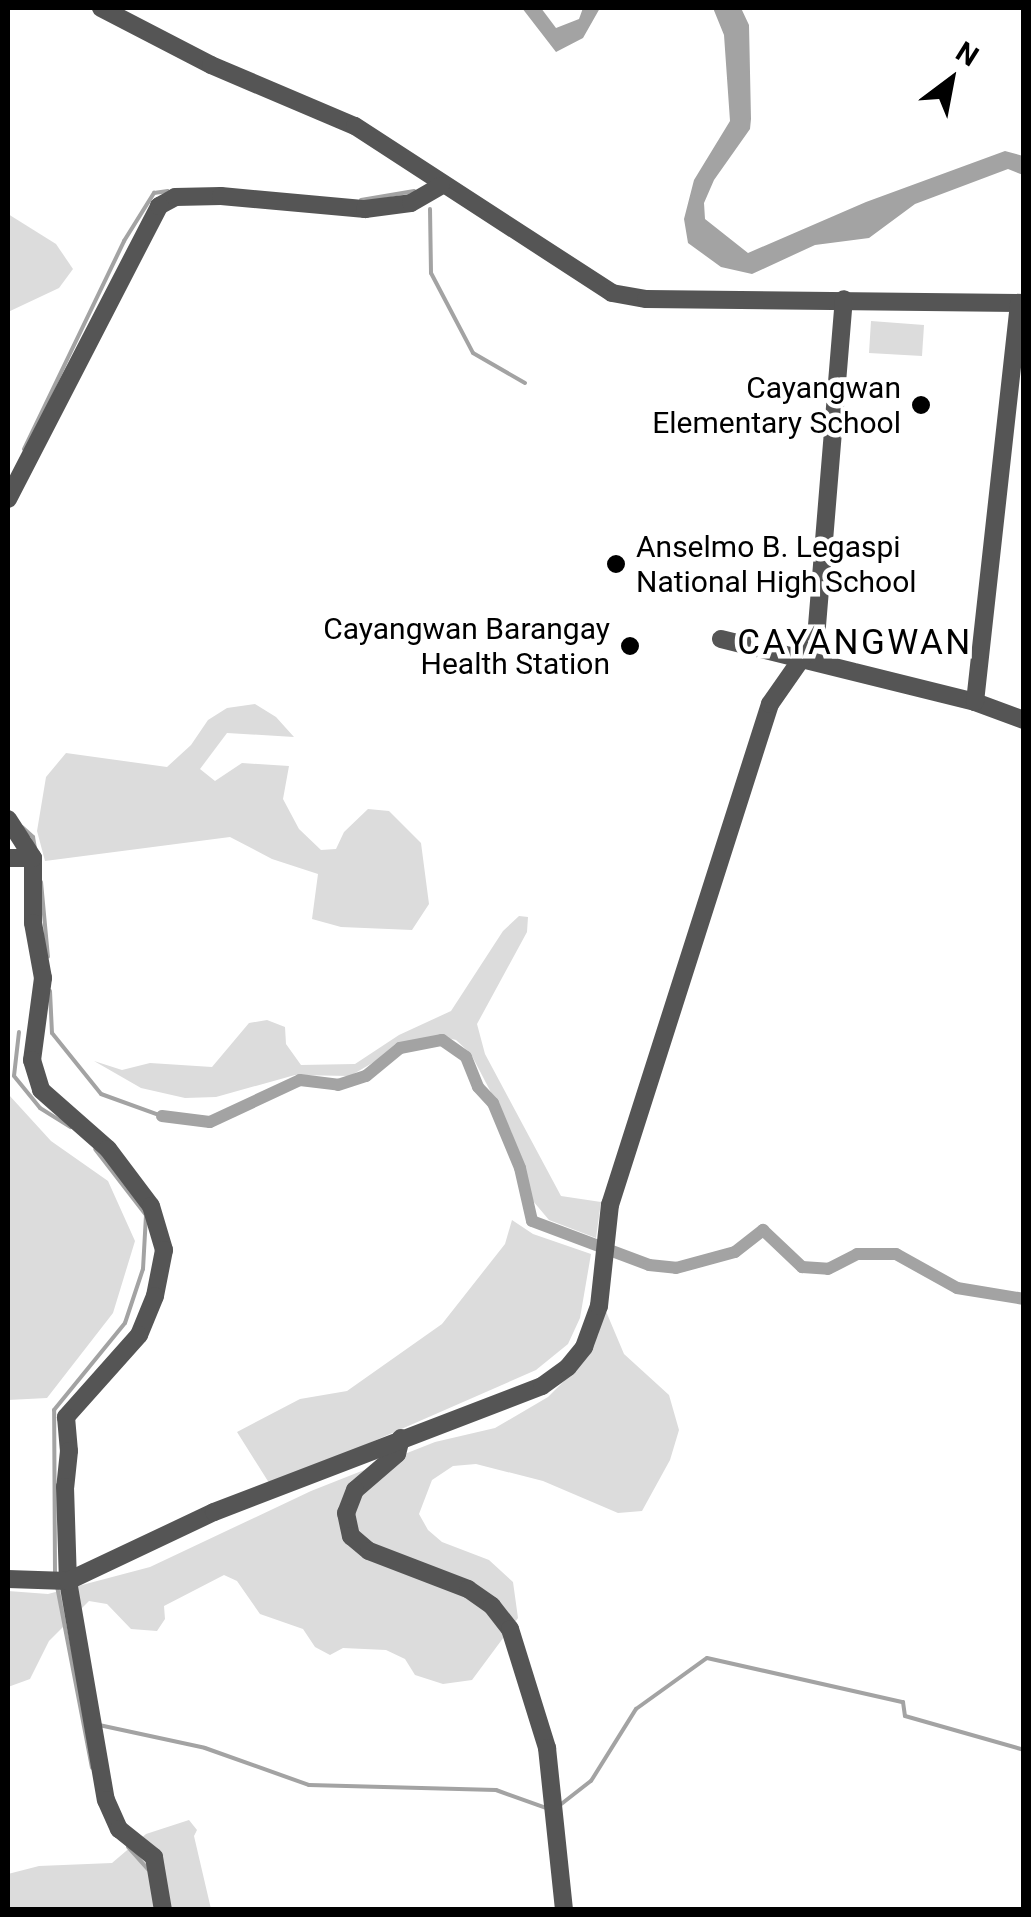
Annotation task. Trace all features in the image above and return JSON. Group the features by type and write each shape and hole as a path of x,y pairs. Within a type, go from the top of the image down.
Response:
{"street":[{"path":"101,8 210,66 355,126 441,186 612,292 646,299 1021,303 976,702"},
{"path":"8,499 158,206 175,197 221,196 365,208 411,203 441,186"},
{"path":"8,1580 68,1580 214,1512 314,1477 401,1438 542,1386 568,1367 592,1330 606,1255 610,1205 770,704 816,638 844,299"},
{"path":"721,639 976,702 1024,720"},
{"path":"8,819 33,858 34,923 43,978 32,1060 41,1090 108,1149 151,1206 164,1250 155,1296 139,1335 66,1417 68,1580 106,1800 119,1829 154,1857 163,1910"},
{"path":"8,858 33,858"},
{"path":"401,1438 397,1454 354,1490 346,1513 351,1536 369,1550 468,1589 492,1606 510,1629 547,1748 564,1910"}],"shaded area":[{"path":"522,8 541,8 556,28 579,19 583,8 600,8 583,38 556,52"},
{"path":"713,8 741,8 749,25 751,119 750,129 714,180 704,203 705,219 748,253 866,202 1005,151 1023,156 1023,175 1008,169 915,204 869,238 815,245 752,274 721,267 688,243 684,219 694,180 730,121 724,35"},
{"path":"8,214 56,244 73,269 59,288 8,312"},
{"path":"871,321 924,325 922,356 869,353"},
{"path":"255,704 276,717 294,737 227,733 200,769 215,781 242,763 289,766 283,799 299,829 321,850 336,849 344,832 368,809 389,811 421,843 429,904 412,930 341,927 312,919 318,874 272,859 230,837 45,861 37,831 46,777 66,753 167,767 191,745 208,720 227,708"},
{"path":"519,916 528,917 527,932 477,1024 485,1054 561,1196 601,1202 596,1238 549,1220 533,1201 511,1131 471,1054 456,1040 440,1036 410,1041 350,1076 295,1075 216,1097 185,1098 141,1088 94,1061 122,1070 150,1063 212,1067 249,1023 267,1020 285,1027 286,1044 301,1065 355,1064 399,1035 451,1011 503,931"},
{"path":"9,1095 51,1141 108,1181 135,1241 113,1313 47,1398 8,1400"},
{"path":"512,1220 533,1234 591,1254 580,1318 568,1344 536,1370 271,1486 237,1432 300,1399 347,1391 442,1324 505,1244"},
{"path":"605,1309 624,1354 669,1395 679,1430 670,1460 642,1511 618,1513 543,1481 476,1464 453,1466 432,1480 419,1514 428,1530 442,1542 489,1560 513,1582 518,1618 472,1680 443,1684 415,1675 405,1659 386,1650 343,1648 330,1655 315,1647 303,1629 260,1614 237,1581 224,1575 164,1606 165,1619 157,1631 131,1629 107,1604 89,1601 49,1641 30,1679 8,1687 8,1591 48,1594 150,1567 311,1491 435,1442 495,1428 548,1397 578,1367 598,1335"},
{"path":"189,1820 197,1830 194,1836 211,1909 8,1909 8,1874 39,1866 112,1863 146,1834"}],"waterway":[{"path":"24,449 124,241 154,193 168,191"},
{"path":"361,200 414,191"},
{"path":"430,209 431,273 473,353 525,383"},
{"path":"22,827 33,837 35,848"},
{"path":"41,882 48,957"},
{"path":"50,991 52,1033 101,1094 162,1116"},
{"path":"19,1032 14,1076 40,1108 70,1127"},
{"path":"162,1116 210,1122 300,1080 338,1085 366,1076 400,1048 442,1040 466,1057 478,1087 493,1103 520,1168 532,1221 649,1265 676,1268 735,1252 763,1230 802,1267 828,1269 857,1254 896,1254 957,1288 1024,1299"},
{"path":"55,1574 54,1410 125,1323 143,1269 146,1215 95,1149"},
{"path":"57,1586 92,1768"},
{"path":"560,1805 591,1781 636,1709 707,1658 903,1702 905,1716 1024,1750"},
{"path":"99,1725 205,1748 309,1785 496,1790 546,1808"},
{"path":"128,1847 148,1869"}],"place":[{"name":"Cayangwan Elementary School","path":"921,405"},
{"name":"Anselmo B. Legaspi National High School","path":"616,564"},
{"name":"Cayangwan Barangay Health Station","path":"630,646"}],"district":[{"name":"CAYANGWAN","path":"855,643"}]}
